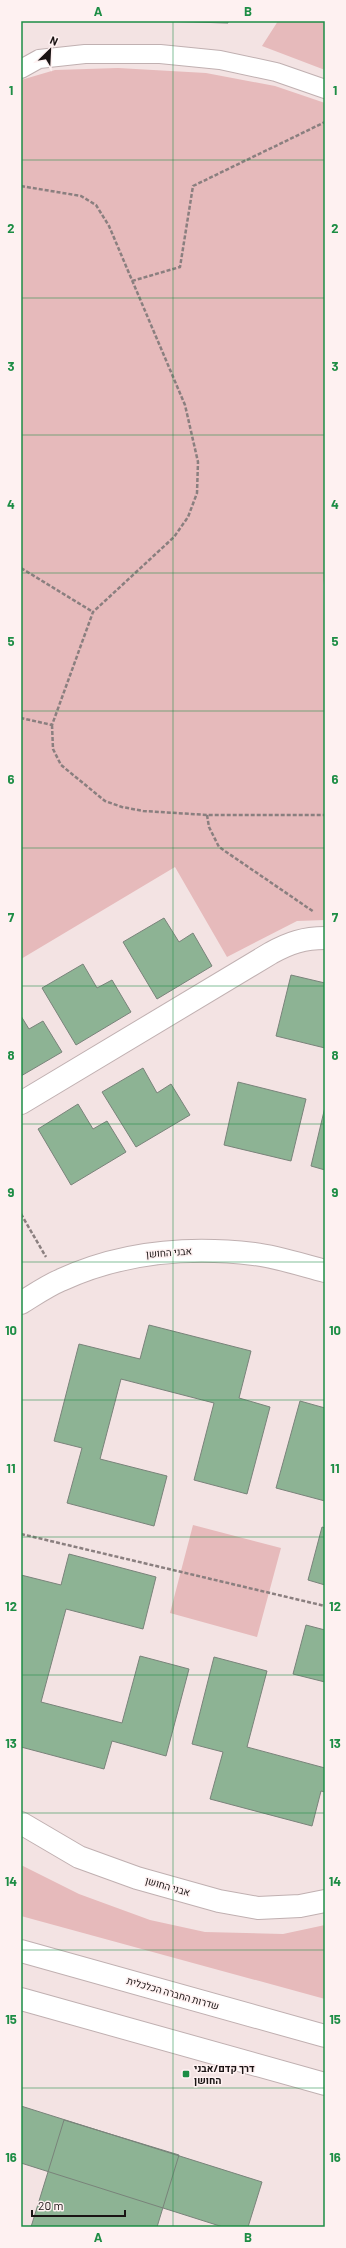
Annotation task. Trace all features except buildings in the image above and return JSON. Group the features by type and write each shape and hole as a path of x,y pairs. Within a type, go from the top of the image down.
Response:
{"street":[{"path":"21,1104 289,943 309,938 325,938"},
{"name":"אבני החושן","path":"21,1303 60,1280 100,1265 144,1254 200,1250 255,1254 325,1271"},
{"name":"אבני החושן","path":"21,1823 79,1857 137,1878 219,1901 258,1908 300,1906 325,1901"},
{"name":"שדרות החברה הכלכלית","path":"21,1951 325,2036"},
{"path":"21,2000 325,2084"}],"lane":[{"path":"21,69 39,59 47,58 86,54 160,54 220,60 276,72 325,89"}],"path":[{"path":"132,281 180,267 193,186 325,122"},
{"path":"21,186 82,196 96,205 109,226 185,405 198,462 197,493 188,517 174,537 92,612 52,725 54,748 61,765 105,801 143,812 207,815 325,815"},
{"path":"21,568 92,612"},
{"path":"21,718 52,725"},
{"path":"207,815 209,827 219,847 311,908 318,917"},
{"path":"21,1214 60,1280"},
{"path":"21,1534 325,1606"}],"shaded area":[{"path":"278,21 325,21 325,70 262,46"},
{"path":"118,68 206,73 275,86 325,103 325,574 323,585 325,660 325,920 297,921 227,957 175,867 21,959 21,80 55,70"},
{"path":"193,1525 281,1548 257,1637 170,1613"},
{"path":"21,1865 79,1894 150,1920 205,1932 283,1934 325,1925 325,1999 21,1916"}],"place":[{"name":"דרך קדם/אבני החושן","path":"186,2074"}]}
